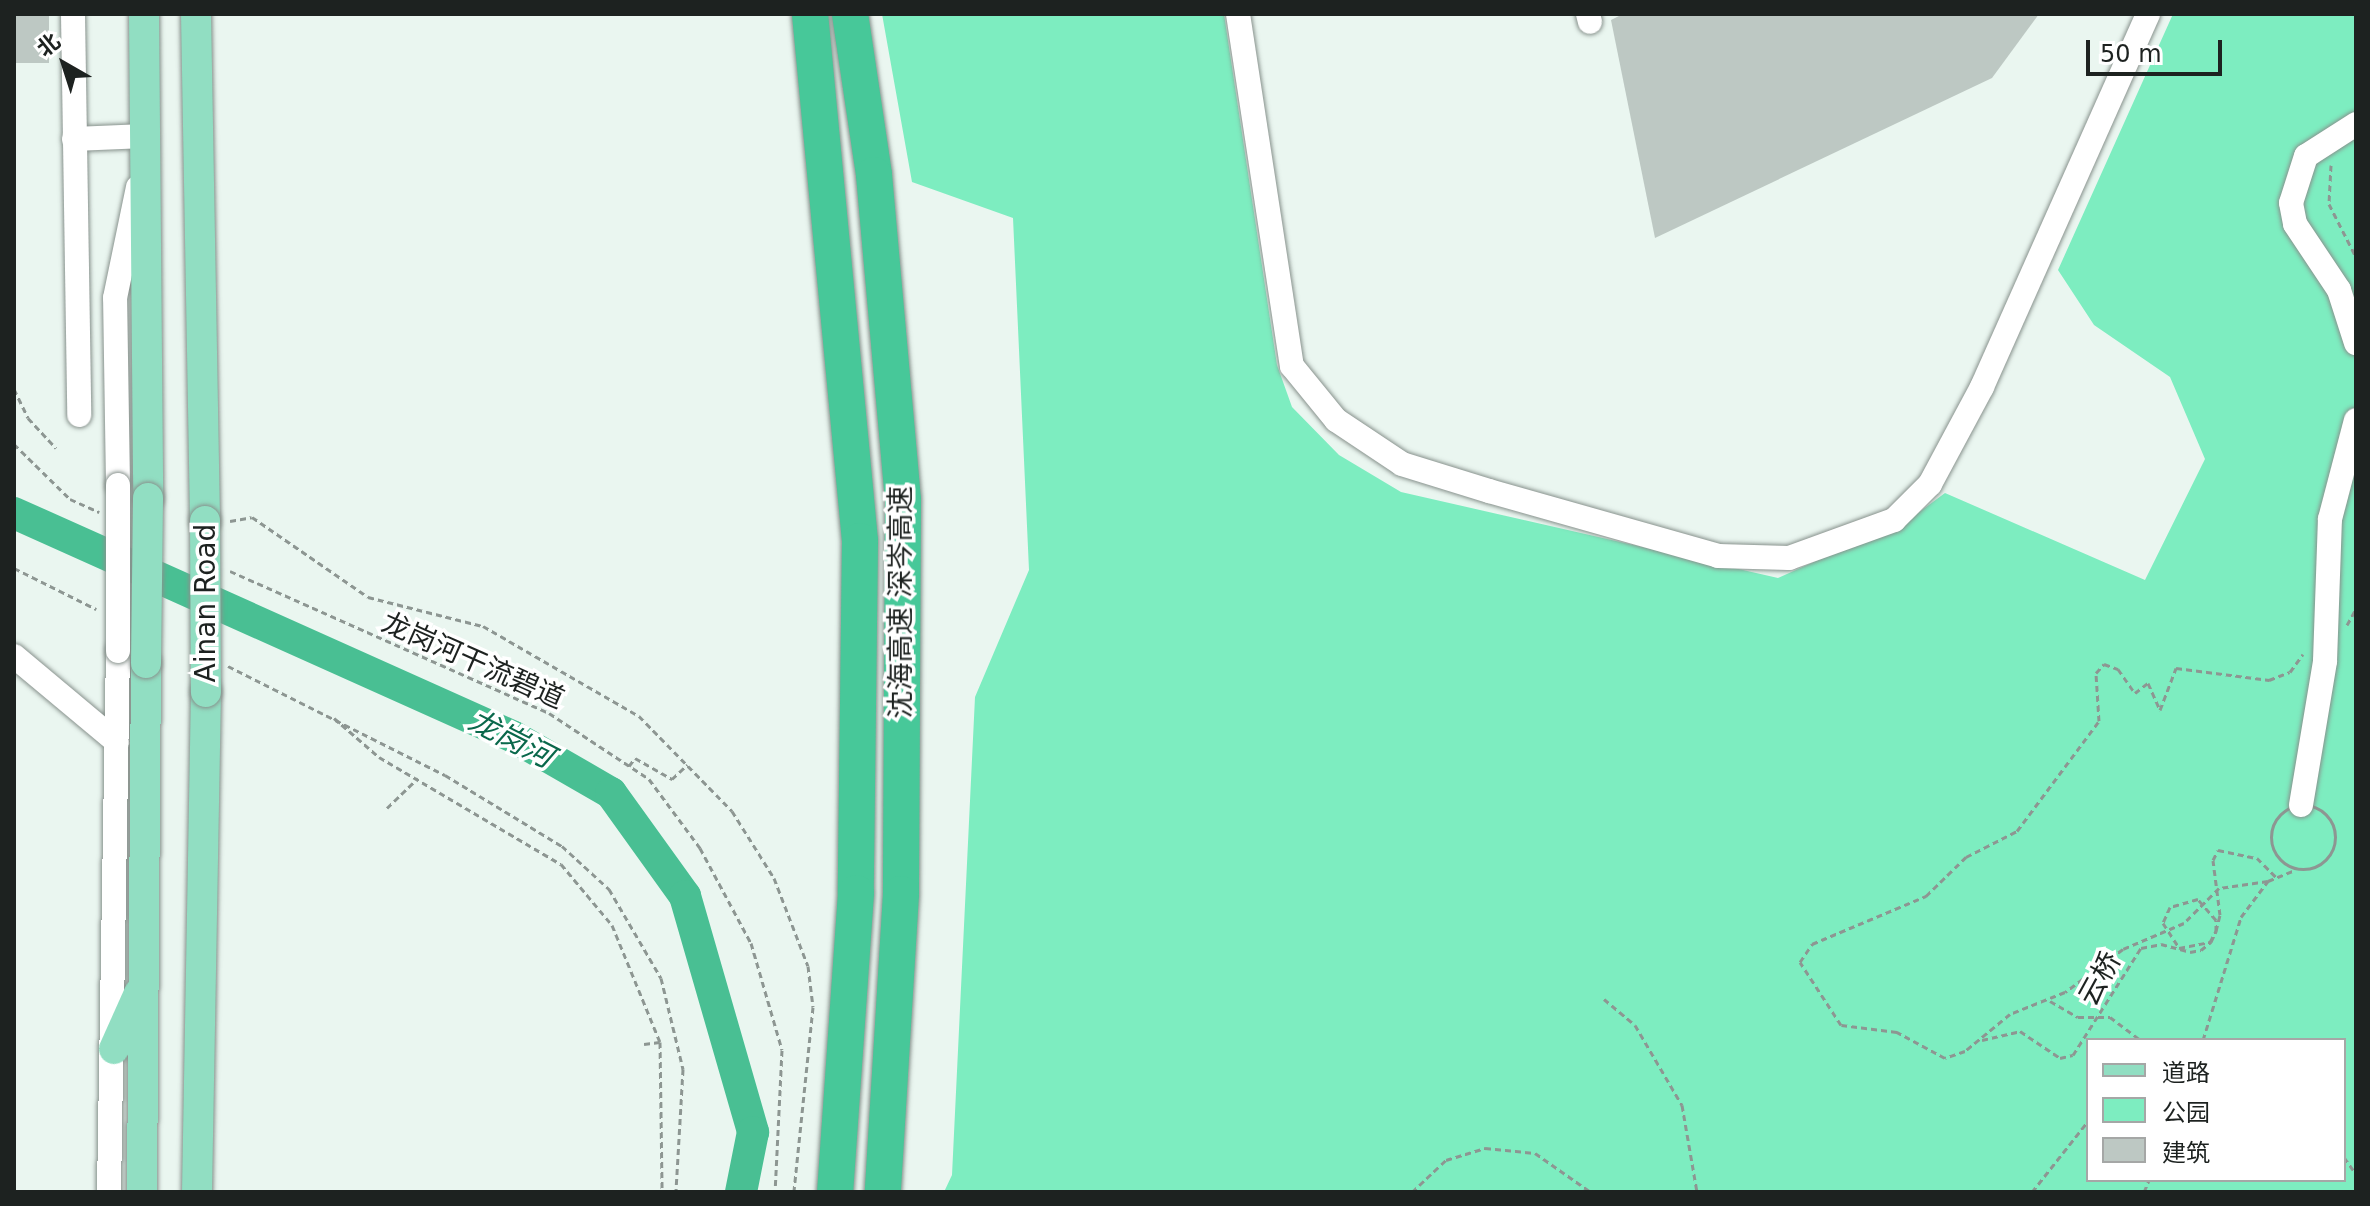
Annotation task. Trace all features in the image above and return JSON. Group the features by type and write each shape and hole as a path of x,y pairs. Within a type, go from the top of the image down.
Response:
{"highway":[{"name":"沈海高速 深岑高速","path":"810,14 860,541 856,893 835,1192"},
{"name":"沈海高速 深岑高速","path":"850,14 903,500 901,894 883,1192"}],"main road":[{"name":"Ainan Road","path":"142,1192 148,498 143,15"},
{"name":"Ainan Road","path":"197,1192 206,692 198,21"},
{"path":"114,1049 145,981"}],"street":[{"path":"73,14 79,415"},
{"path":"1238,14 1292,366 1336,420 1402,464 1489,491 1718,556 1789,558 1894,520 1930,484 1982,387 2148,14"},
{"path":"2356,124 2306,156 2291,203 2295,224 2339,290 2356,343"},
{"path":"74,139 146,145 115,298 118,651 114,1049 109,1192"},
{"path":"2301,805 2327,636 2330,519 2356,420"},
{"path":"14,656 117,742"}],"path":[{"path":"2341,156 2324,180 2356,257"},
{"path":"14,389 28,418 56,448"},
{"path":"14,444 70,499 111,518"},
{"path":"205,521 252,517 343,586 483,626 639,716 749,835 808,966 813,1007 794,1192"},
{"name":"龙岗河干流碧道","path":"220,567 549,713 649,779 700,848 751,943 782,1050 775,1192"},
{"path":"14,568 102,612"},
{"path":"2295,870 2279,860 2271,835 2284,811 2301,805 2319,809 2336,840 2321,863 2268,881 2219,888 2198,914 2123,949 2050,1000 2010,1014 1982,1040 1935,1058 1897,1032 1841,1025 1802,971 1804,952 1926,896 1966,857 2017,831 2099,721 2096,673 2104,664 2118,669 2135,693 2151,684 2153,703 2164,709 2176,668 2269,680 2290,672 2310,644 2348,625 2356,609"},
{"path":"214,660 334,717 562,846 609,889 661,978 683,1069 676,1192"},
{"path":"334,717 332,724 533,844 582,885 633,962 660,1042 662,1192"},
{"path":"629,766 635,758 672,779 687,765"},
{"path":"387,808 418,778"},
{"name":"云桥","path":"1982,1040 2020,1031 2055,1056 2073,1055 2141,948 2161,944 2190,952 2201,950 2211,942 2216,931 2216,920 2198,899 2180,901 2163,923 2179,948 2210,942 2216,931 2220,915 2213,860 2218,850 2257,858 2276,877"},
{"path":"2204,1038 2241,917 2268,881"},
{"path":"1604,999 1635,1025 1682,1105 1697,1192"},
{"path":"2050,1000 2078,1017 2110,1017 2137,1038"},
{"path":"644,1044 660,1042"},
{"path":"2032,1192 2086,1124"},
{"path":"1412,1192 1446,1160 1485,1148 1535,1153 1591,1192"}],"green space":[{"path":"882,14 1224,14 1277,365 1292,407 1339,455 1401,492 1778,578 1910,519 1945,493 2145,580 2205,459 2170,377 2094,325 2058,270 2173,14 2356,14 2356,1192 944,1192 952,1175 975,697 1029,570 1013,218 912,182"}],"building":[{"path":"14,14 49,14 49,63 14,63"},
{"path":"1623,14 2039,14 1992,78 1655,238 1611,20"}],"waterway":[{"name":"龙岗河","path":"14,513 514,737 611,793 685,896 753,1132 741,1192"}]}
